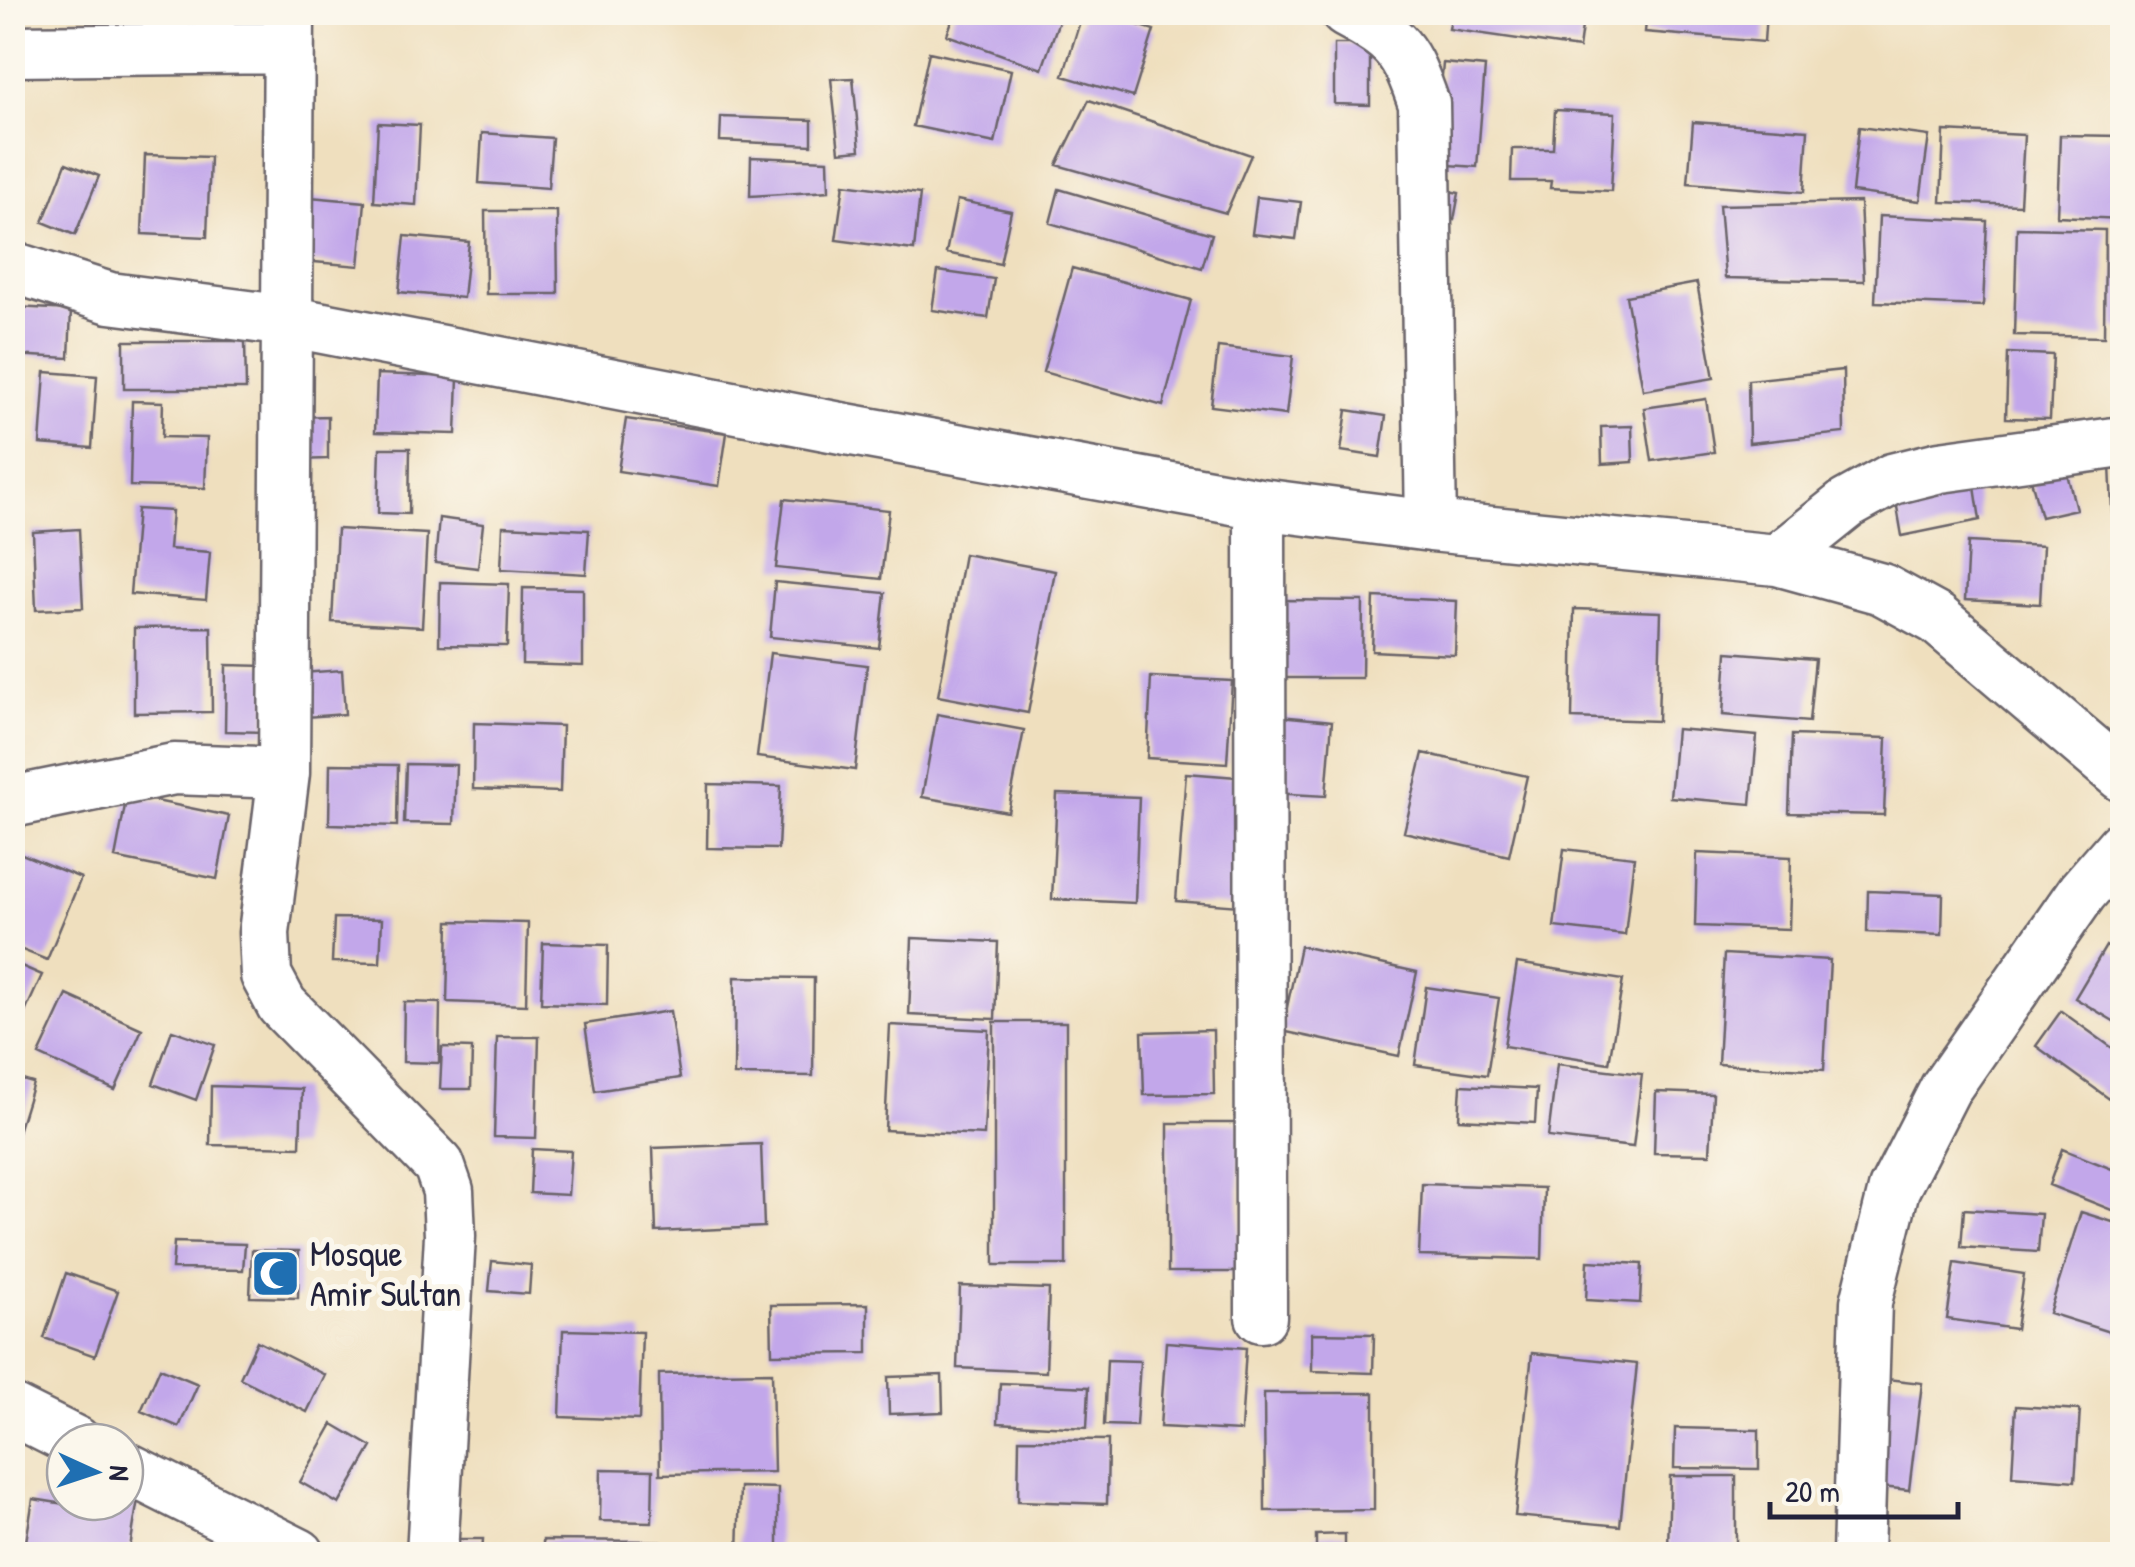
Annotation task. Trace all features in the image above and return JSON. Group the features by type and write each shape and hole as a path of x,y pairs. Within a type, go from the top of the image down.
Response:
{"street":[{"path":"1346,12 1388,34 1412,68 1424,104 1430,526"},
{"path":"12,51 288,30 284,774 264,933 266,975 282,1005 438,1165 448,1191 450,1236 432,1554"},
{"path":"12,267 110,298 287,322 1260,504 1430,526 1777,560 1882,589 1937,619 2122,776"},
{"path":"1777,560 1847,504 1892,479 1940,467 2122,442"},
{"path":"1260,504 1261,1317"},
{"path":"12,802 174,769 284,774"},
{"path":"1858,1554 1866,1302 1894,1188 1946,1089 2082,892 2122,846"},
{"path":"12,1410 45,1426"},
{"path":"145,1477 299,1554"}],"building":[{"path":"955,12 1062,12 1042,69 947,35"},
{"path":"1083,12 1096,12 1154,30 1133,97 1063,76"},
{"path":"1452,12 1584,12 1579,48 1449,29"},
{"path":"1647,12 1766,12 1764,42 1645,32"},
{"path":"1334,44 1370,44 1370,105 1334,104"},
{"path":"929,52 1011,70 995,143 913,126"},
{"path":"1443,63 1485,67 1477,167 1435,164"},
{"path":"853,78 860,150 839,152 831,79"},
{"path":"1089,100 1251,155 1226,213 1057,165"},
{"path":"1555,110 1615,113 1611,191 1550,188 1551,181 1511,181 1512,149 1553,149"},
{"path":"721,117 812,120 812,145 720,141"},
{"path":"1693,122 1808,130 1804,192 1688,183"},
{"path":"378,123 420,125 416,205 374,202"},
{"path":"1859,127 1929,136 1920,201 1852,192"},
{"path":"1944,131 2024,135 2020,205 1941,202"},
{"path":"482,133 552,138 548,188 479,183"},
{"path":"2060,135 2122,136 2122,219 2057,216"},
{"path":"145,155 210,157 207,237 142,234"},
{"path":"751,157 828,160 829,191 750,196"},
{"path":"66,163 99,176 75,235 43,222"},
{"path":"844,184 920,194 914,250 836,240"},
{"path":"1434,188 1459,193 1454,220 1428,215"},
{"path":"1059,189 1212,234 1202,268 1050,223"},
{"path":"310,197 365,202 359,266 303,261"},
{"path":"1257,197 1301,202 1296,239 1252,234"},
{"path":"957,200 1011,211 1000,264 946,253"},
{"path":"1860,202 1864,281 1725,278 1719,205"},
{"path":"485,211 557,211 558,294 486,294"},
{"path":"1879,216 1987,221 1983,306 1875,302"},
{"path":"2117,227 2122,228 2122,329 2114,328"},
{"path":"2017,228 2105,230 2104,337 2014,335"},
{"path":"405,236 469,242 463,298 399,292"},
{"path":"1072,268 1191,300 1163,406 1043,372"},
{"path":"938,271 994,279 988,318 932,310"},
{"path":"1697,283 1714,378 1643,390 1626,296"},
{"path":"15,307 71,310 69,358 13,355"},
{"path":"124,341 245,341 246,389 124,389"},
{"path":"1218,347 1293,356 1286,415 1211,406"},
{"path":"2008,353 2053,355 2050,419 2006,418"},
{"path":"1843,370 1844,433 1749,443 1748,380"},
{"path":"45,372 97,376 92,448 40,444"},
{"path":"377,374 458,377 456,434 375,432"},
{"path":"12,389 24,389 18,464 12,463"},
{"path":"1706,399 1714,452 1652,461 1644,408"},
{"path":"132,401 163,402 162,437 207,438 205,488 130,486"},
{"path":"1347,410 1386,416 1380,457 1341,451"},
{"path":"328,416 328,459 296,460 296,417"},
{"path":"626,419 727,433 719,486 618,471"},
{"path":"1632,426 1633,462 1602,464 1601,427"},
{"path":"380,448 410,448 409,514 378,513"},
{"path":"2063,458 2076,509 2041,517 2028,468"},
{"path":"2122,464 2122,552 2114,553 2110,465"},
{"path":"1974,480 1980,520 1902,536 1895,495"},
{"path":"784,499 889,510 881,579 776,568"},
{"path":"137,509 172,511 169,549 210,552 206,600 130,594"},
{"path":"439,518 483,524 478,568 435,563"},
{"path":"503,526 589,530 586,574 501,569"},
{"path":"79,529 83,608 36,610 33,532"},
{"path":"337,529 427,534 422,627 332,622"},
{"path":"1968,542 2043,546 2040,604 1965,600"},
{"path":"964,554 1055,571 1028,713 938,696"},
{"path":"2118,565 2122,565 2119,610"},
{"path":"440,582 509,584 507,646 439,645"},
{"path":"775,582 885,593 879,648 770,637"},
{"path":"523,588 583,589 583,666 522,664"},
{"path":"1374,597 1457,601 1455,655 1372,651"},
{"path":"1282,600 1363,601 1362,678 1281,678"},
{"path":"1574,609 1661,612 1658,721 1572,718"},
{"path":"211,627 212,712 134,713 134,628"},
{"path":"1727,652 1815,659 1809,722 1723,715"},
{"path":"770,653 867,665 855,770 757,757"},
{"path":"226,665 268,666 266,732 225,731"},
{"path":"342,670 345,714 306,717 302,673"},
{"path":"1151,677 1232,681 1227,763 1147,758"},
{"path":"937,714 1024,730 1008,812 922,797"},
{"path":"1279,716 1332,721 1326,796 1272,793"},
{"path":"474,723 562,726 560,792 473,789"},
{"path":"1676,729 1757,736 1751,804 1670,797"},
{"path":"1792,735 1887,738 1884,815 1789,813"},
{"path":"1423,753 1527,776 1509,856 1404,832"},
{"path":"330,764 398,765 397,826 329,824"},
{"path":"406,764 456,765 454,824 404,823"},
{"path":"1186,773 1249,778 1239,906 1176,901"},
{"path":"708,784 781,786 778,849 707,848"},
{"path":"1057,794 1139,797 1135,903 1052,899"},
{"path":"127,795 229,816 217,879 115,858"},
{"path":"1564,849 1634,857 1625,935 1554,927"},
{"path":"12,850 81,878 47,960 12,946"},
{"path":"1697,853 1791,857 1789,929 1695,926"},
{"path":"1868,891 1943,894 1942,935 1867,932"},
{"path":"334,918 382,919 380,963 332,962"},
{"path":"449,921 528,923 526,1005 447,1002"},
{"path":"912,938 998,942 995,1019 909,1015"},
{"path":"543,943 608,945 607,1005 541,1003"},
{"path":"1300,946 1417,972 1399,1056 1282,1031"},
{"path":"2106,946 2122,955 2122,1026 2075,998"},
{"path":"1724,954 1830,960 1824,1070 1718,1064"},
{"path":"12,962 42,975 12,1041"},
{"path":"1517,963 1623,980 1609,1063 1504,1046"},
{"path":"735,977 814,978 813,1076 734,1075"},
{"path":"1426,987 1499,998 1487,1075 1415,1065"},
{"path":"67,995 142,1029 115,1090 39,1055"},
{"path":"404,1002 440,1003 439,1063 403,1062"},
{"path":"670,1011 680,1078 595,1091 585,1024"},
{"path":"2061,1011 2122,1055 2122,1108 2036,1046"},
{"path":"994,1022 1066,1022 1066,1265 994,1265"},
{"path":"890,1025 989,1030 984,1135 885,1130"},
{"path":"172,1030 215,1045 196,1100 153,1084"},
{"path":"1213,1030 1214,1094 1144,1095 1142,1032"},
{"path":"497,1037 539,1037 536,1138 494,1137"},
{"path":"442,1047 472,1048 471,1089 440,1089"},
{"path":"1557,1064 1642,1074 1633,1147 1548,1137"},
{"path":"12,1077 33,1083 13,1148 12,1148"},
{"path":"1461,1085 1537,1089 1535,1123 1459,1119"},
{"path":"211,1086 302,1089 300,1147 210,1145"},
{"path":"1656,1092 1713,1094 1710,1154 1654,1153"},
{"path":"1168,1123 1239,1123 1239,1272 1168,1272"},
{"path":"761,1144 764,1227 656,1232 653,1148"},
{"path":"532,1149 571,1151 568,1195 530,1193"},
{"path":"2062,1149 2122,1173 2119,1213 2049,1185"},
{"path":"1422,1184 1544,1188 1542,1259 1419,1256"},
{"path":"1964,1209 2041,1214 2038,1252 1961,1247"},
{"path":"2081,1212 2122,1225 2122,1336 2049,1313"},
{"path":"174,1242 245,1244 243,1270 172,1269"},
{"name":"Mosque Amir Sultan","path":"252,1250 299,1251 298,1298 250,1297"},
{"path":"492,1261 531,1265 529,1294 489,1291"},
{"path":"1588,1261 1642,1264 1640,1303 1586,1300"},
{"path":"1955,1263 2024,1274 2016,1329 1947,1319"},
{"path":"66,1273 118,1291 95,1356 44,1338"},
{"path":"960,1286 1049,1289 1046,1372 957,1368"},
{"path":"868,1304 868,1353 772,1354 771,1305"},
{"path":"563,1330 642,1332 639,1420 560,1417"},
{"path":"1312,1333 1374,1334 1373,1373 1312,1371"},
{"path":"257,1341 325,1375 307,1412 240,1378"},
{"path":"1166,1342 1246,1348 1241,1431 1160,1427"},
{"path":"1532,1353 1637,1364 1620,1526 1515,1516"},
{"path":"1107,1360 1140,1361 1136,1426 1104,1425"},
{"path":"160,1368 198,1384 179,1427 141,1411"},
{"path":"772,1372 774,1472 660,1474 659,1374"},
{"path":"942,1375 943,1412 889,1414 888,1377"},
{"path":"1878,1378 1922,1383 1909,1490 1864,1485"},
{"path":"1000,1383 1089,1387 1087,1428 998,1423"},
{"path":"1264,1393 1374,1393 1374,1510 1265,1511"},
{"path":"2016,1406 2080,1410 2075,1481 2012,1476"},
{"path":"333,1424 372,1447 339,1504 300,1482"},
{"path":"1675,1428 1759,1430 1759,1469 1674,1468"},
{"path":"1019,1439 1108,1440 1107,1504 1018,1501"},
{"path":"601,1469 653,1470 652,1522 600,1521"},
{"path":"1670,1476 1736,1476 1736,1550 1668,1549"},
{"path":"740,1487 778,1488 778,1554 738,1554"},
{"path":"33,1499 45,1501 45,1522 134,1522 129,1554 24,1554"},
{"path":"1345,1534 1345,1554 1316,1554 1316,1535"},
{"path":"444,1539 483,1539 482,1554 444,1554"},
{"path":"543,1540 661,1541 661,1554 543,1554"}],"place":[{"name":"Mosque Amir Sultan","path":"275,1274"}]}
